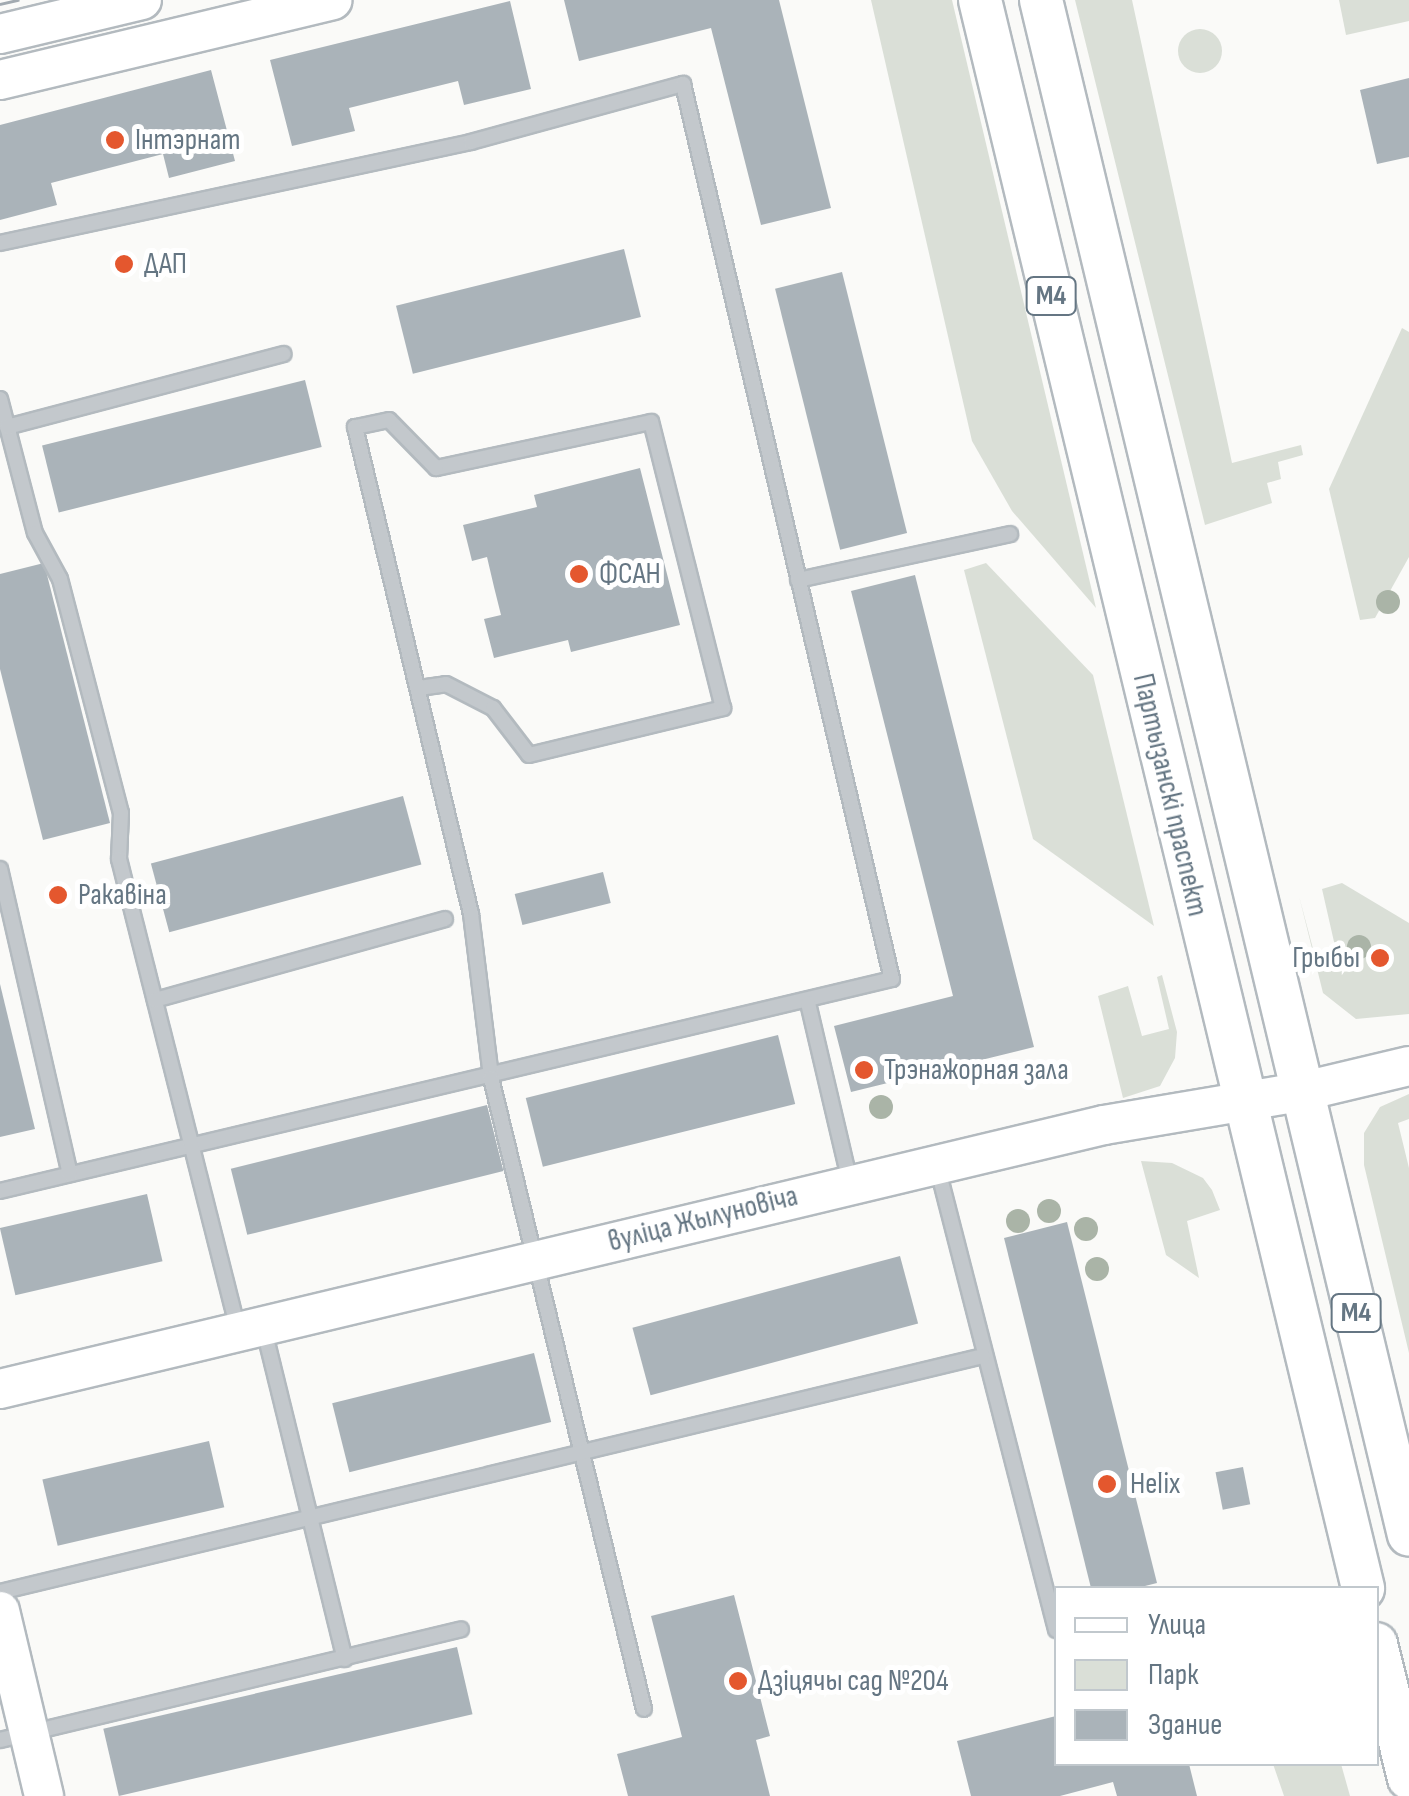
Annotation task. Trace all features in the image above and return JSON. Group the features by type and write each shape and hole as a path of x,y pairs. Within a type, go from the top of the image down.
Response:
{"main road":[{"path":"0,34 142,0"},
{"path":"0,80 333,0"},
{"name":"Партызанскі праспект","path":"980,0 1363,1586"},
{"name":"Партызанскі праспект","path":"1042,0 1409,1535"},
{"name":"вуліца Жылуновіча","path":"0,1389 1104,1125 1304,1092 1409,1066"},
{"path":"0,1611 15,1738 44,1796"},
{"path":"1379,1656 1409,1778"}],"lane":[{"path":"0,244 470,142 684,84 892,979 808,1003 0,1191"},
{"path":"8,427 284,354"},
{"path":"0,400 35,534 60,579 121,813 119,859 155,1000 195,1145 310,1518 345,1659"},
{"path":"418,688 446,684 493,708 529,755 723,708 651,422 436,468 389,420 356,428 471,914 491,1078 586,1451 644,1709"},
{"path":"798,580 1010,534"},
{"path":"0,869 70,1174"},
{"path":"155,1000 445,919"},
{"path":"808,1003 851,1184"},
{"path":"937,1165 982,1356 1054,1623"},
{"path":"0,1592 982,1356"},
{"path":"15,1738 461,1628"}],"green space":[{"path":"871,0 952,0 1096,608 1012,511 972,441"},
{"path":"1075,0 1132,0 1232,463 1301,445 1303,455 1278,462 1281,479 1267,483 1272,503 1205,525"},
{"path":"1339,0 1409,0 1409,21 1346,35"},
{"path":"1200,29 1216,35 1222,51 1216,67 1200,73 1184,67 1178,51 1184,35"},
{"path":"1402,328 1409,332 1409,557 1375,618 1360,620 1329,489"},
{"path":"986,563 1093,675 1154,926 1033,839 964,570"},
{"path":"1342,883 1409,923 1409,1014 1356,1019 1323,993 1299,896 1316,960 1337,955 1322,889"},
{"path":"1162,975 1177,1032 1175,1058 1160,1086 1123,1098 1098,996 1128,986 1142,1036 1169,1029 1157,977"},
{"path":"1409,1094 1409,1119 1398,1123 1409,1168 1409,1353 1364,1165 1364,1133 1380,1107"},
{"path":"1141,1161 1172,1163 1203,1178 1212,1190 1220,1210 1187,1221 1199,1278 1166,1255"},
{"path":"1274,1766 1342,1766 1350,1796 1284,1796"}],"building":[{"path":"564,0 779,0 831,208 761,225 711,28 579,61"},
{"path":"510,1 531,89 464,105 458,81 349,108 355,131 292,146 270,60"},
{"name":"Інтэрнат","path":"211,70 235,161 169,178 163,154 51,183 57,205 0,220 0,125"},
{"path":"1409,78 1409,157 1377,164 1360,90"},
{"path":"624,249 641,317 413,374 396,306"},
{"path":"842,272 907,533 840,550 775,289"},
{"path":"305,380 322,447 59,513 42,446"},
{"name":"ФСАН","path":"640,468 680,625 571,652 568,640 494,658 484,619 501,615 487,557 472,561 463,525 537,507 534,495"},
{"path":"44,563 110,823 43,840 0,669 0,574"},
{"path":"915,575 1034,1047 851,1092 834,1026 953,996 851,591"},
{"path":"403,796 421,865 169,932 151,864"},
{"path":"603,872 611,903 522,925 515,894"},
{"path":"0,984 35,1129 0,1137"},
{"path":"778,1035 795,1104 543,1167 526,1098"},
{"path":"487,1105 503,1171 247,1235 231,1169"},
{"path":"147,1194 163,1261 15,1295 0,1228"},
{"path":"1067,1222 1157,1583 1091,1586 1004,1238"},
{"path":"900,1256 918,1324 651,1395 632,1328"},
{"path":"534,1353 551,1422 349,1472 332,1403"},
{"path":"209,1441 224,1507 58,1546 42,1479"},
{"path":"1243,1467 1250,1504 1223,1510 1216,1472"},
{"path":"734,1595 770,1736 756,1740 770,1796 628,1796 617,1754 682,1737 651,1616"},
{"path":"457,1647 473,1714 119,1796 103,1729"},
{"path":"1054,1717 1054,1766 1190,1766 1197,1796 1117,1796 1113,1782 1060,1796 971,1796 957,1741"}],"tram line":[{"path":"0,4 18,0"}],"place":[{"name":"Інтэрнат","path":"115,140"},
{"name":"ДАП","path":"124,264"},
{"name":"ФСАН","path":"579,574"},
{"name":"Ракавіна","path":"58,895"},
{"name":"Грыбы","path":"1380,958"},
{"name":"Трэнажорная зала","path":"864,1070"},
{"name":"Helix","path":"1107,1484"},
{"name":"Дзіцячы сад №204","path":"738,1681"}]}
